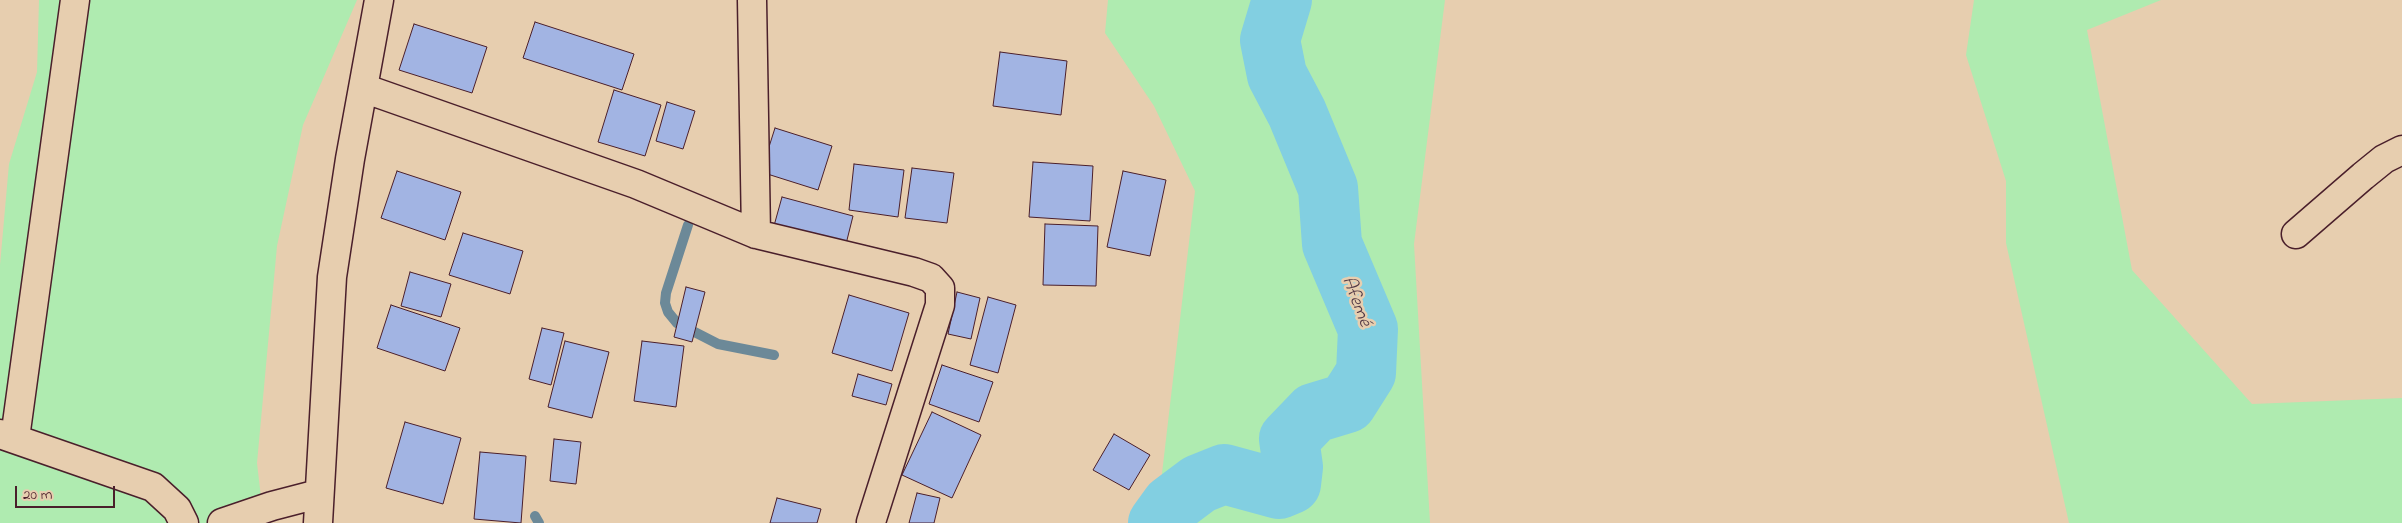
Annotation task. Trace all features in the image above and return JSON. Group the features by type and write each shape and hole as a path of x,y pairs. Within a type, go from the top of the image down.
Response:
{"street":[{"path":"75,0 7,436 153,487 177,508 184,523"},
{"path":"318,523 318,494 332,276 379,0"},
{"path":"752,0 756,234"},
{"path":"363,88 636,184 756,234 914,272 931,278 940,288 940,305 871,522"},
{"path":"2296,234 2370,170 2384,159 2402,150"},
{"path":"222,523 272,506 318,494"}],"green space":[{"path":"39,0 357,0 303,125 277,246 257,463 264,523 0,523 0,265 9,164 37,72"},
{"path":"1108,0 1445,0 1414,244 1430,523 1140,523 1159,499 1195,191 1154,106 1105,33"},
{"path":"1974,0 2161,0 2087,30 2132,270 2252,404 2402,398 2402,523 2069,523 2006,243 2006,181 1966,55"}],"building":[{"path":"535,22 634,54 622,90 523,58"},
{"path":"414,24 487,47 472,93 399,70"},
{"path":"1000,52 1067,61 1061,115 993,106"},
{"path":"614,90 661,105 645,156 598,142"},
{"path":"667,102 695,111 683,149 656,141"},
{"path":"775,128 832,146 818,190 761,172"},
{"path":"1033,162 1093,166 1090,221 1029,217"},
{"path":"854,164 904,170 898,217 849,210"},
{"path":"912,168 954,173 947,223 905,218"},
{"path":"397,171 461,192 445,240 381,218"},
{"path":"1123,171 1166,180 1150,256 1107,247"},
{"path":"782,197 853,216 844,252 772,233"},
{"path":"1045,224 1098,226 1096,286 1043,285"},
{"path":"463,233 523,251 510,294 449,275"},
{"path":"410,272 451,284 441,317 401,306"},
{"path":"686,287 705,292 692,342 674,337"},
{"path":"957,292 980,298 971,339 948,334"},
{"path":"849,295 909,313 892,371 832,353"},
{"path":"988,297 1016,305 998,373 970,365"},
{"path":"391,305 460,328 445,371 377,348"},
{"path":"542,328 564,333 551,385 529,379"},
{"path":"565,341 609,352 592,418 548,407"},
{"path":"642,341 684,346 676,407 634,401"},
{"path":"942,365 993,382 979,422 929,404"},
{"path":"858,374 892,384 886,405 852,396"},
{"path":"932,412 981,435 952,498 902,475"},
{"path":"405,422 461,438 443,504 386,488"},
{"path":"1114,434 1150,455 1129,490 1093,470"},
{"path":"554,439 581,442 576,484 550,481"},
{"path":"480,452 526,456 521,523 474,519"},
{"path":"917,493 940,498 934,523 909,523"},
{"path":"777,498 821,509 817,523 770,523"}],"waterway":[{"name":"Afemé","path":"1158,523 1171,505 1199,484 1224,474 1279,489 1291,484 1293,467 1289,439 1314,413 1347,403 1366,373 1368,329 1332,244 1328,188 1297,113 1277,75 1270,40 1282,0"},
{"path":"688,225 666,293 665,303 668,312 677,323 718,344 774,355"},
{"path":"535,516 539,523"}]}
